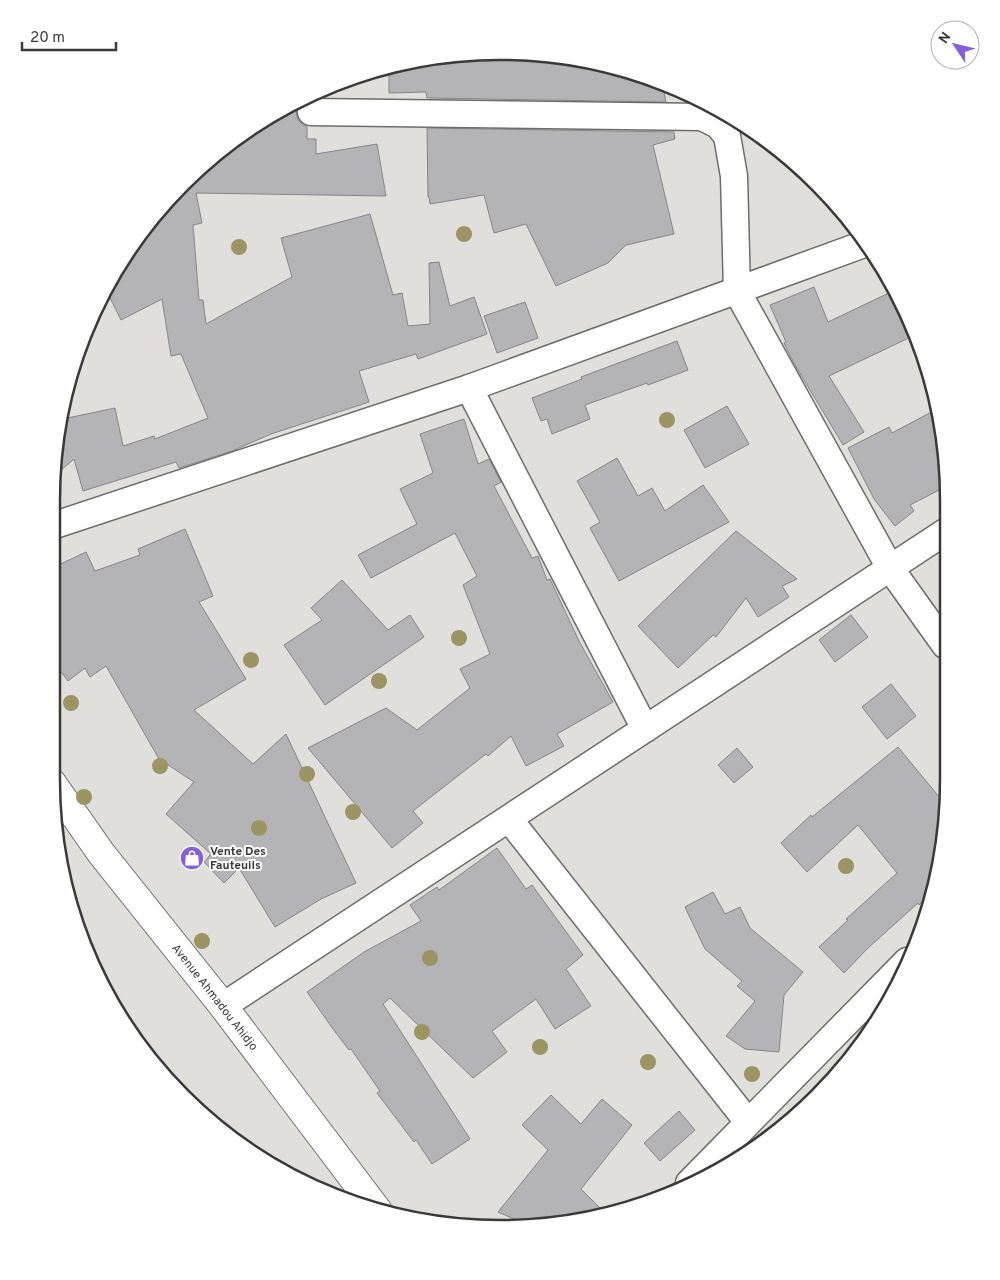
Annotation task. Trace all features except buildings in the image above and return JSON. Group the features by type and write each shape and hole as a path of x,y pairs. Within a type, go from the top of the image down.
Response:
{"main road":[{"name":"Avenue Ahmadou Ahidjo","path":"61,795 101,853 223,1006 370,1200"}],"street":[{"path":"312,112 702,117 718,125 727,136 734,176 737,292 890,568 940,638"},
{"path":"60,523 469,388 859,246"},
{"path":"469,388 645,729"},
{"path":"223,1006 940,535"},
{"path":"509,819 748,1122"},
{"path":"699,1173 748,1122 870,1012 889,986"}],"place":[{"name":"Vente Des Fauteuils","path":"192,858"}]}
